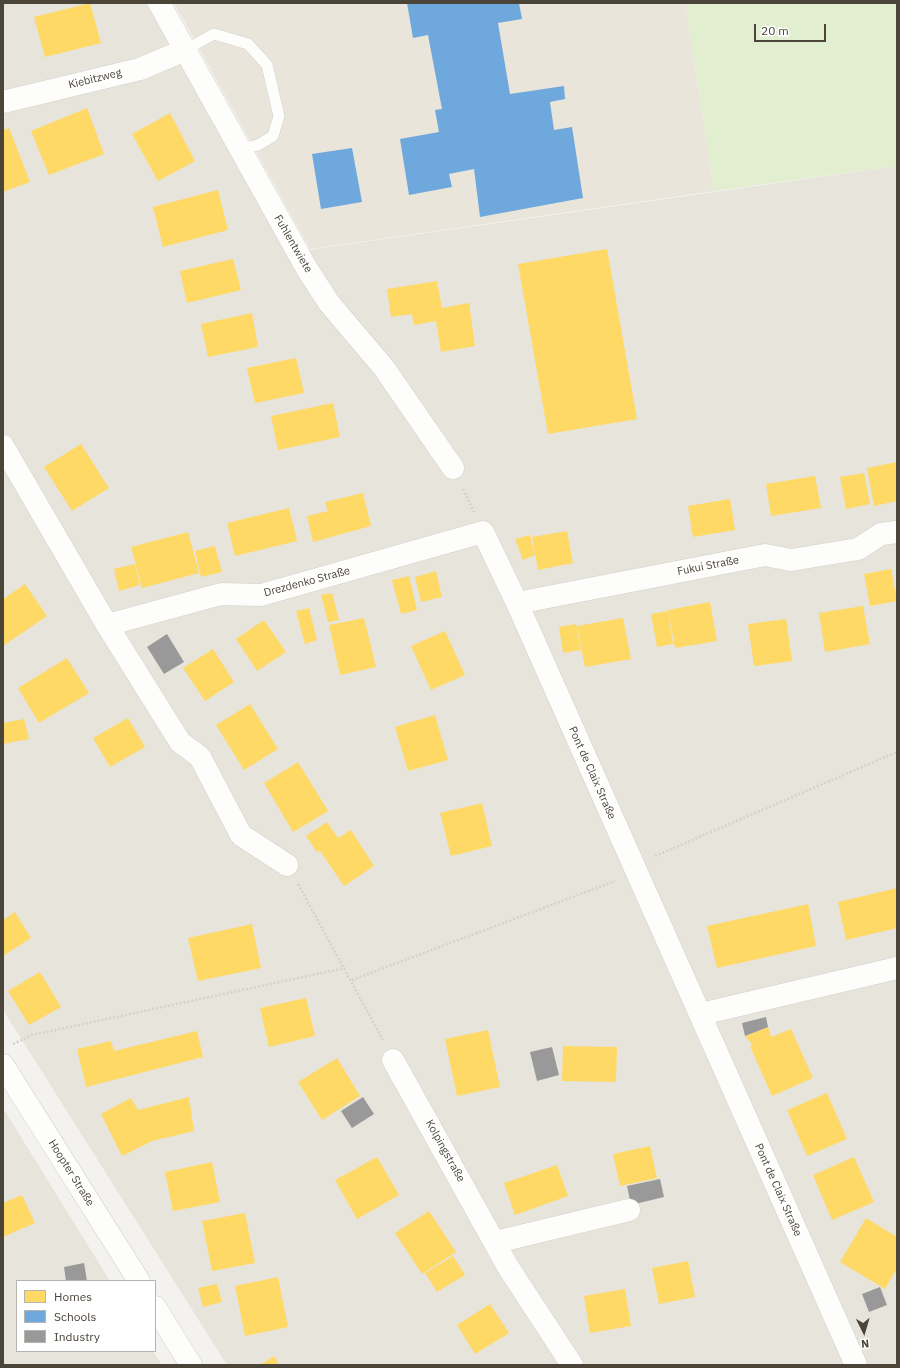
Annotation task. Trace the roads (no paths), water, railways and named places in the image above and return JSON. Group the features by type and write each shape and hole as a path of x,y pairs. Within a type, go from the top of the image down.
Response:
{"street":[{"name":"Fuhlentwiete","path":"159,3 307,269 324,296 384,368 453,468"},
{"name":"Kiebitzweg","path":"3,102 140,68 185,50"},
{"path":"3,446 107,625 180,742 200,757 241,835 287,865"},
{"name":"Drezdenko Straße","path":"107,625 222,594 261,595 483,532"},
{"name":"Pont de Claix Straße","path":"483,532 517,603 634,869 701,1014 856,1365"},
{"name":"Fukui Straße","path":"517,603 765,555 791,560 858,549 881,534 897,532"},
{"path":"701,1014 897,968"},
{"name":"Hoopter Straße","path":"7,1055 138,1280"},
{"name":"Kolpingstraße","path":"394,1060 496,1242 508,1267 572,1365"},
{"path":"496,1242 629,1210"},
{"path":"156,1309 192,1365"}],"lane":[{"path":"185,50 214,34 248,44 267,65 279,116 273,136 258,145 240,149"}]}
